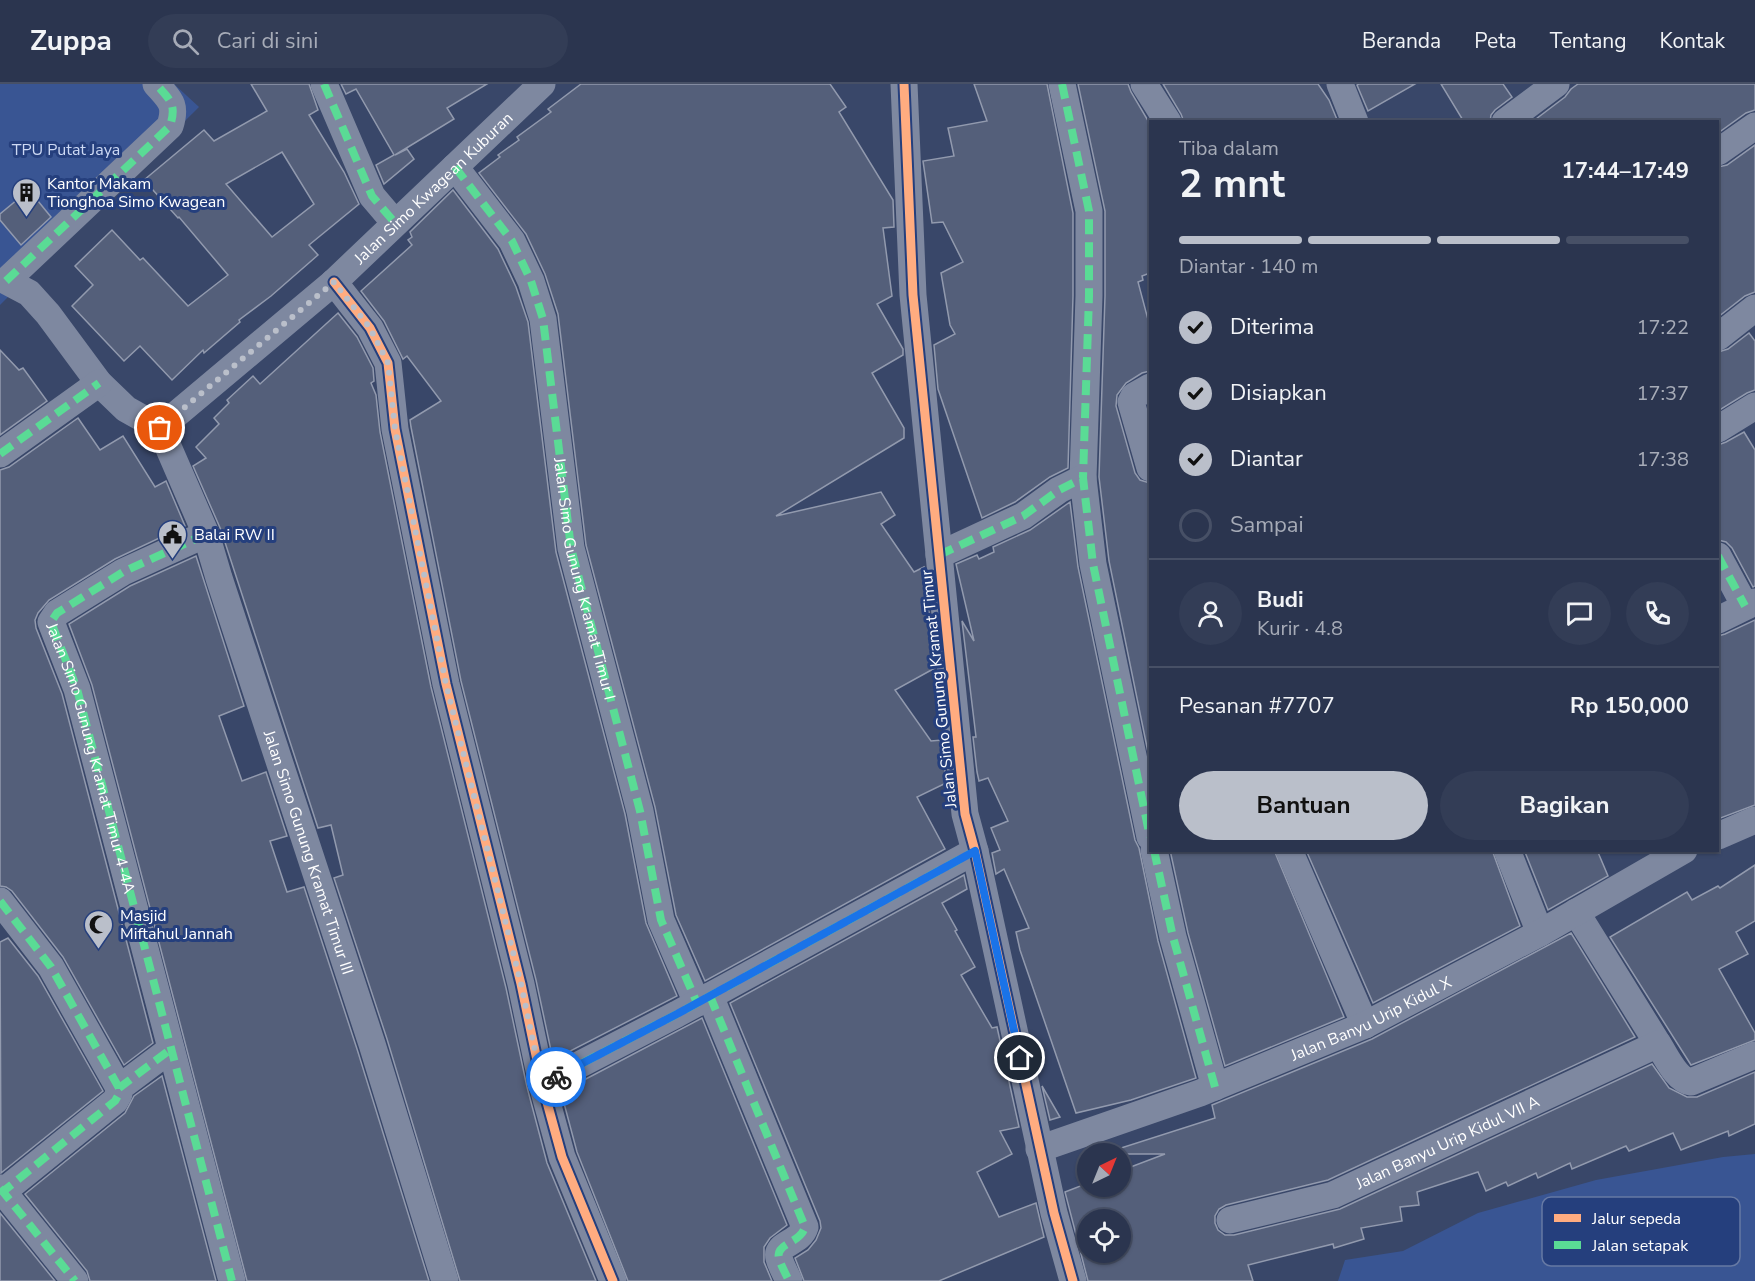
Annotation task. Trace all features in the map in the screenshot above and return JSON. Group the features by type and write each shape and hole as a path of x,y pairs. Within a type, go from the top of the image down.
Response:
{"street":[{"path":"156,84 171,100 174,112 170,126 6,280 29,293 48,314 99,383 126,409 160,428"},
{"path":"324,84 372,196 395,223"},
{"name":"Jalan Simo Kwagean Kuburan","path":"160,428 334,282 542,84"},
{"name":"Jalan Simo Gunung Kramat Timur","path":"904,84 913,295 965,814 1039,1149 1072,1281"},
{"path":"1062,84 1089,211 1089,296 1083,478 1093,564 1149,832"},
{"path":"1144,84 1167,120"},
{"path":"1340,84 1354,120"},
{"path":"1507,120 1543,88"},
{"path":"1719,151 1755,126"},
{"name":"Jalan Simo Gunung Kramat Timur I","path":"455,167 512,241 531,281 543,319 571,548 640,811 661,920 704,999 805,1227 801,1236 780,1248 778,1252 789,1281"},
{"path":"334,282 370,328 388,363 395,429 446,684 521,984 542,1084 562,1157 613,1281"},
{"path":"1719,336 1755,308"},
{"path":"0,454 99,383"},
{"path":"1149,388 1134,396 1131,402 1149,465"},
{"path":"1719,428 1755,406"},
{"name":"Jalan Simo Gunung Kramat Timur III","path":"160,428 206,534 372,1044 445,1281"},
{"path":"939,555 1023,516 1059,490 1083,478"},
{"name":"Jalan Simo Gunung Kramat Timur 4-4A","path":"206,534 123,572 57,613 51,622 77,688 232,1281"},
{"path":"1719,558 1750,604 1719,620"},
{"path":"1719,836 1755,820"},
{"path":"542,1084 704,999 975,851"},
{"path":"1154,852 1173,936 1215,1087"},
{"path":"1290,852 1365,1025"},
{"path":"1508,852 1540,933"},
{"name":"Jalan Banyu Urip Kidul X","path":"1039,1149 1215,1087 1365,1025 1540,933 1676,852"},
{"path":"0,901 51,967 119,1088 115,1101 1,1191 75,1281"},
{"path":"1576,912 1680,1077 1691,1083 1755,1055"},
{"name":"Jalan Banyu Urip Kidul VII A","path":"1230,1220 1333,1195 1658,1044"},
{"path":"119,1088 171,1049"}],"green space":[{"name":"TPU Putat Jaya","path":"0,84 174,84 199,107 0,305"},
{"path":"1755,1154 1755,1281 1338,1281 1345,1260 1403,1251 1478,1213 1596,1180 1723,1157"}],"building":[{"path":"251,84 309,84 318,110 309,115 344,172 359,204 309,245 318,255 239,320 240,322 204,353 203,350 172,380 140,346 124,361 72,306 93,285 75,266 112,230 140,260 143,258 188,306 228,275 144,180 204,130 214,141 267,111","holes":["282,152 314,204 272,237 226,184"]},
{"path":"341,84 487,84 447,108 454,119 395,155 407,149 414,159 384,184 376,165 394,155 356,89 346,94"},
{"path":"581,84 830,84 846,107 839,112 893,200 894,227 883,228 892,296 877,304 903,349 903,355 872,373 904,428 904,438 776,516 881,492 895,515 881,524 914,572 924,567 935,668 895,690 931,741 942,740 946,783 917,797 945,849 705,981 676,915 655,807 586,545 558,314 545,274 526,234 479,173 519,140 517,137 551,112 548,109"},
{"path":"974,84 1047,84 1073,213 1068,468 1050,477 1015,502 982,518 938,389 934,345 955,334 950,325 941,273 963,262 943,222 932,223 923,161 954,156 948,128 987,121"},
{"path":"1078,84 1128,84 1149,122 1149,273 1142,276 1143,280 1138,282 1149,323 1149,371 1126,383 1117,395 1116,406 1135,473 1140,480 1149,483 1149,757 1109,561 1099,477 1105,296 1105,211"},
{"path":"1163,84 1318,84 1329,100 1337,120 1183,120"},
{"path":"1415,84 1368,111 1357,85"},
{"path":"1441,84 1503,84 1512,97 1495,110 1490,120 1463,120"},
{"path":"1578,84 1755,84 1755,110 1746,113 1719,132 1719,120 1535,120 1565,97"},
{"path":"1755,145 1755,292 1745,296 1719,316 1719,167 1727,165"},
{"name":"Kantor Makam Tionghoa Simo Kwagean","path":"29,190 51,217 21,245 0,220 0,214"},
{"path":"453,190 498,249 516,287 528,322 556,552 625,814 646,923 677,996 553,1060 536,980 461,681 411,427 410,420 441,401 407,356 403,359 384,321 361,291 412,245 408,240 412,237 410,232"},
{"path":"338,313 357,337 373,368 374,381 371,383 376,395 380,432 431,687 506,988 527,1087 547,1163 596,1281 460,1281 387,1039 334,878 343,875 331,825 318,828 221,530 193,466 206,458 196,447 219,424 214,418 229,403 227,400 253,376 260,384"},
{"path":"1749,333 1755,341 1755,390 1719,410 1719,352 1728,349"},
{"path":"0,350 19,370 23,368 47,401 0,435"},
{"path":"78,418 100,450 123,436 155,487 166,481 185,526 115,559 49,600 35,620 36,628 62,694 153,1043 124,1065 63,957 12,891 0,886 0,470 9,467"},
{"path":"1744,432 1755,450 1755,586 1753,587 1732,548 1726,542 1719,540 1719,445"},
{"path":"1070,502 1078,567 1135,840 1139,848 1158,941 1196,1078 1131,1100 1076,1113 1020,950 1016,932 1029,928 1004,869 996,874 992,853 1000,850 991,828 1008,821 988,778 979,781 977,772 973,737 976,737 962,621 974,641 956,564 977,555 979,559 994,552 993,547 1030,530"},
{"path":"196,556 244,706 219,716 242,781 266,772 287,836 270,841 287,892 304,887 429,1281 247,1281 92,685 69,624 130,586"},
{"path":"1755,620 1755,805 1719,819 1719,636"},
{"path":"1170,852 1275,852 1344,1017 1225,1066 1188,933"},
{"path":"1307,852 1493,852 1520,926 1373,1003"},
{"path":"1525,852 1598,852 1608,876 1548,910"},
{"path":"1755,865 1755,921 1736,932 1748,954 1719,969 1755,1033 1755,1040 1691,1065 1610,937 1687,892 1692,900 1718,886 1720,888"},
{"path":"964,875 967,889 942,903 975,967 961,975 992,1028 997,1027 1019,1127 1000,1131 1012,1154 977,1172 999,1217 1036,1203 1044,1237 939,1281 804,1281 795,1258 808,1250 816,1240 821,1228 820,1221 730,1003"},
{"path":"1571,933 1635,1037 1328,1180 1226,1205 1219,1209 1215,1216 1218,1230 1225,1235 1234,1235 1340,1209 1652,1064 1669,1088 1687,1097 1697,1097 1755,1072 1755,1124 1729,1136 1728,1131 1681,1150 1673,1133 1629,1151 1626,1146 1572,1169 1570,1163 1538,1178 1536,1173 1508,1186 1506,1182 1486,1191 1478,1172 1417,1192 1419,1205 1400,1207 1402,1221 1361,1228 1364,1239 1334,1248 1333,1244 1248,1265 1253,1281 1088,1281 1083,1263 1131,1263 1131,1209 1077,1209 1077,1238 1065,1192 1077,1187 1077,1197 1131,1197 1131,1167 1165,1154 1131,1154 1131,1145 1215,1118 1212,1105 1372,1039"},
{"path":"8,938 38,976 103,1091 1,1173 0,942"},
{"path":"702,1018 787,1225 770,1238 764,1247 764,1262 772,1281 628,1281 577,1152 561,1092"},
{"path":"162,1076 216,1281 90,1281 87,1271 25,1194 125,1113 134,1096"},
{"path":"1042,1086 1060,1117 1050,1120"},
{"path":"0,1213 55,1281 0,1281"}],"marked path":[{"path":"6,281 170,126 173,112 171,103 156,84"},
{"path":"324,84 372,196 395,223"},
{"path":"1062,84 1089,211 1089,296 1083,478"},
{"path":"455,167 512,241 531,281 543,319 571,548 640,811 661,920 697,1003"},
{"path":"0,454 99,383"},
{"path":"939,555 1023,516 1059,490 1083,478 1093,564 1149,832"},
{"path":"206,534 123,572 57,613 51,622 77,689 232,1281"},
{"path":"1719,558 1745,606"},
{"path":"542,1084 677,1014 975,851"},
{"path":"1154,852 1173,937 1215,1087"},
{"path":"0,901 51,967 119,1088"},
{"path":"710,996 805,1227 802,1233 784,1246 779,1253 789,1281"},
{"path":"0,1194 115,1101 119,1088 171,1049"},
{"path":"0,1188 75,1281"}],"cycle path":[{"path":"904,84 913,295 965,814 1054,1213 1073,1281"},
{"path":"334,282 370,328 388,363 395,429 446,684 521,984 542,1084 562,1157 613,1281"}],"way so far":[{"path":"160,428 334,282 370,328 388,363 395,429 446,684 521,984 542,1084 556,1077"}],"place":[{"name":"Kantor Makam Tionghoa Simo Kwagean","path":"26,218"},
{"name":"Balai RW II","path":"173,560"},
{"name":"Masjid Miftahul Jannah","path":"99,950"}],"route":[{"path":"556,1077 677,1014 975,851 1020,1058"}]}
